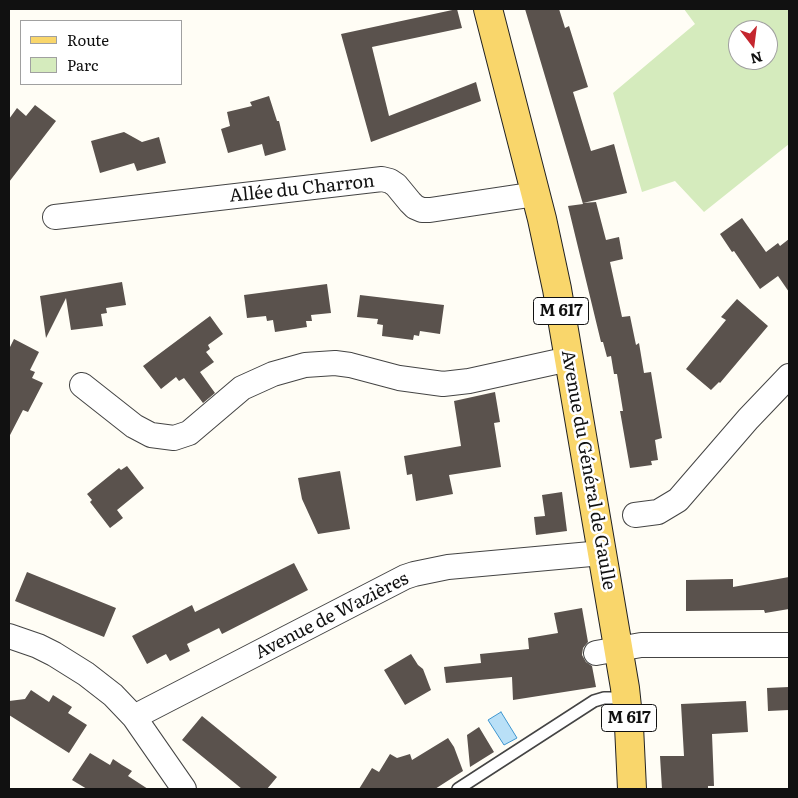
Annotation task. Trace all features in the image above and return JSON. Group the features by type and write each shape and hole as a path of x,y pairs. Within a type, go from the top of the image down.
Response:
{"main road":[{"name":"Avenue du Général de Gaulle","path":"488,9 553,267 602,553 607,650 627,698 632,789"}],"street":[{"name":"Allée du Charron","path":"55,217 382,180 390,181 396,185 410,202 422,210 536,194"},
{"path":"82,385 134,426 151,435 174,438 190,433 242,388 273,374 306,365 335,363 350,365 405,380 443,384 469,381 569,359"},
{"path":"635,515 658,512 678,500 748,419 789,376"},
{"name":"Avenue de Wazières","path":"134,717 405,577 448,567 602,553"},
{"path":"9,636 38,646 70,663 113,694 134,717 184,789"},
{"path":"607,650 641,645 789,645"}],"lane":[{"path":"458,789 594,701 604,698 627,698"}],"green space":[{"path":"684,9 789,9 789,144 704,212 675,181 642,192 613,93 695,24"}],"water":[{"path":"501,712 517,738 504,745 488,720"}],"building":[{"path":"457,9 462,28 372,47 389,116 476,82 481,101 371,142 341,34"},
{"path":"525,9 559,9 565,28 569,26 588,87 573,92 591,151 614,144 627,193 583,203 596,202 606,240 619,237 623,259 610,262 622,317 630,316 636,345 639,343 644,373 651,372 662,438 655,440 658,460 651,461 652,465 630,468 620,411 623,411 617,374 614,374 611,356 607,357 603,342 601,342 568,206 583,204"},
{"path":"269,96 277,121 279,121 286,150 265,156 262,144 228,153 221,129 230,126 227,112 252,106 250,102"},
{"path":"35,105 56,121 9,182 9,119 17,108 26,116"},
{"path":"124,132 142,142 159,137 166,163 137,171 134,163 100,173 91,141"},
{"path":"742,218 766,252 778,243 780,246 789,239 789,292 778,276 760,289 720,234"},
{"path":"122,282 126,305 106,308 107,313 101,314 103,326 71,330 66,298 46,338 40,296"},
{"path":"327,284 331,313 311,315 312,321 306,321 307,327 275,332 273,320 267,321 266,316 247,318 244,295"},
{"path":"360,295 444,305 440,334 420,331 419,336 414,335 413,340 382,336 383,325 377,324 378,319 357,317"},
{"path":"737,299 768,326 720,383 711,390 686,369 726,320 721,317"},
{"path":"210,316 223,334 208,345 210,349 206,352 214,362 200,372 215,393 203,403 184,378 179,381 176,377 161,389 143,366"},
{"path":"14,339 39,352 30,370 35,372 32,378 43,383 28,412 23,410 9,437 9,349"},
{"path":"495,392 500,422 494,423 501,467 449,475 453,494 416,501 412,474 407,475 404,456 461,446 454,401"},
{"path":"127,466 144,488 117,510 123,518 110,528 90,502 92,500 87,494 119,468 121,470"},
{"path":"340,471 350,529 318,534 302,499 298,478"},
{"path":"562,492 567,531 536,535 534,517 545,516 542,495"},
{"path":"294,563 308,590 222,634 219,628 187,644 190,651 170,661 166,654 147,664 132,636 192,605 195,612"},
{"path":"27,572 116,608 104,637 15,601"},
{"path":"789,577 789,609 765,613 764,610 686,611 686,580 733,579 733,587"},
{"path":"582,608 588,642 583,648 582,655 586,662 592,666 596,687 513,700 512,677 446,683 444,667 481,663 480,654 529,649 528,638 558,633 554,613"},
{"path":"411,654 423,669 431,690 405,705 384,670"},
{"path":"789,687 789,710 768,711 767,688"},
{"path":"31,690 49,702 53,695 72,707 68,713 87,725 69,753 9,715 9,701 25,699"},
{"path":"746,701 748,732 712,734 714,786 708,786 708,789 662,789 660,756 684,756 681,704"},
{"path":"202,716 277,777 267,789 242,789 182,740"},
{"path":"479,727 494,752 470,767 467,735"},
{"path":"448,738 454,747 463,771 435,789 359,789 372,768 379,772 390,754 397,758 410,754 412,760"},
{"path":"90,753 110,765 113,759 132,771 128,776 148,789 87,789 72,780"}]}
